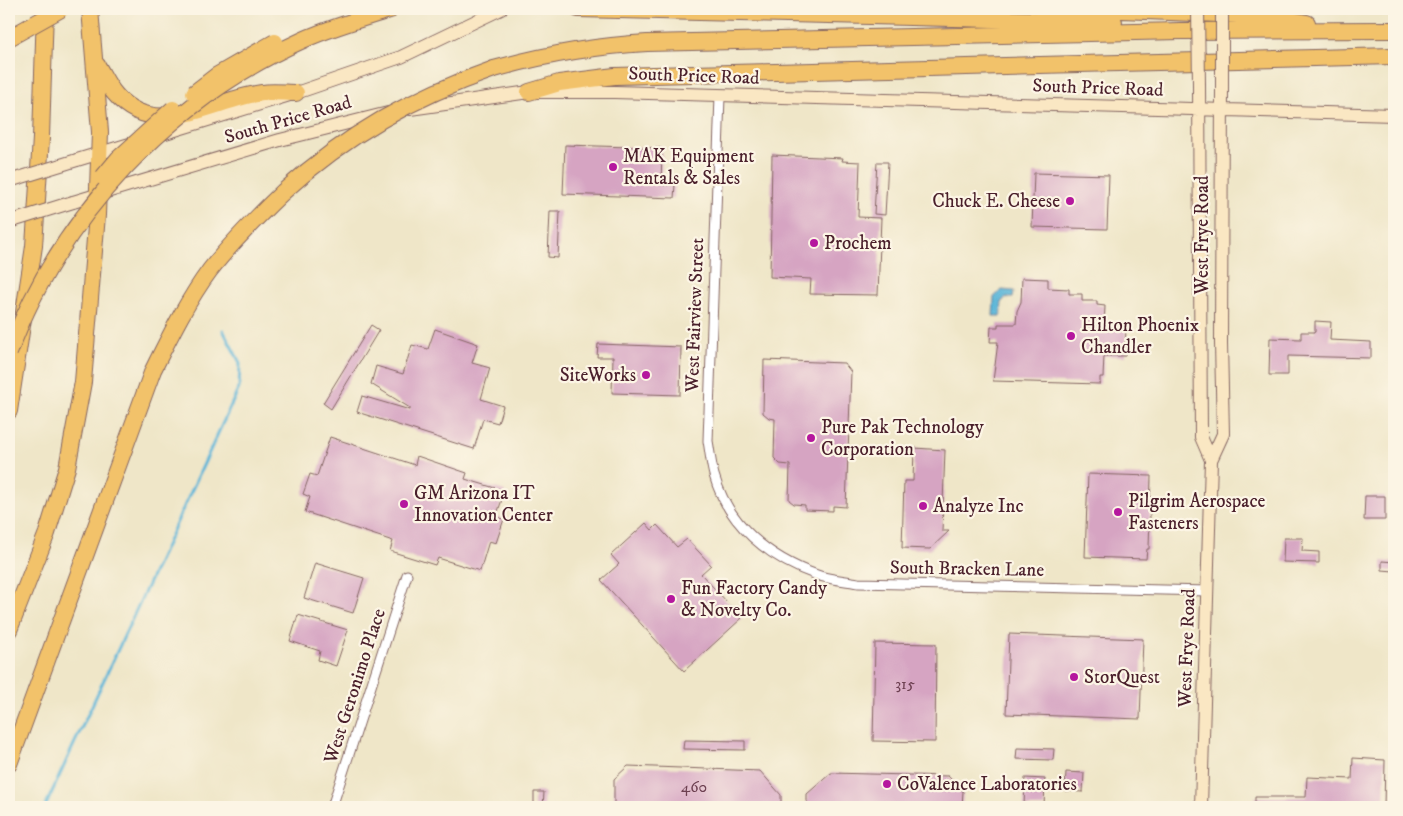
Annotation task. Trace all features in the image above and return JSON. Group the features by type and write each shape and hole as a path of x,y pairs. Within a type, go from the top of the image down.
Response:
{"highway":[{"path":"9,411 34,246 41,138 45,9"},
{"path":"9,38 61,9"},
{"path":"9,630 47,533 67,468 79,413 90,308 98,195 99,154 90,9"},
{"path":"9,324 28,284 65,226 118,159 150,128 216,76 253,53 297,31 356,9"},
{"path":"9,353 40,283 77,225 116,177 144,148 203,99 267,59 310,37 393,9"},
{"path":"578,9 1078,22 1256,23 1341,30"},
{"path":"1097,9 1268,16 1341,30"},
{"path":"9,764 153,370 171,333 209,271 246,228 283,192 342,143 400,107 452,84 546,55 580,49 647,43 1181,31 1394,30"},
{"path":"529,92 559,83 615,76 1394,56"},
{"path":"94,61 115,94 125,104 147,115 166,117 183,115 262,93 296,93"}],"main road":[{"name":"South Price Road","path":"9,181 296,93 401,56 501,9"},
{"name":"West Frye Road","path":"1198,9 1201,437 1211,460"},
{"name":"West Frye Road","path":"1201,807 1211,460 1223,434 1221,256 1222,9"},
{"name":"South Price Road","path":"9,222 349,121 432,104 529,92 1394,115"},
{"path":"1200,257 1221,256"}],"street":[{"name":"West Fairview Street","path":"720,96 708,441 718,486 741,527"},
{"name":"South Bracken Lane","path":"741,527 758,544 778,557 816,575 858,583 1208,591"},
{"name":"West Geronimo Place","path":"332,807 407,575"}],"water":[{"path":"1002,290 1014,291 1013,298 1006,298 1002,301 1001,316 993,316 994,297"}],"building":[{"name":"MAK Equipment Rentals & Sales","path":"565,145 662,148 661,185 675,185 674,198 563,194"},
{"name":"Prochem","path":"772,155 843,158 842,161 860,162 858,217 881,218 878,295 810,294 811,279 770,277"},
{"path":"877,162 888,162 885,215 874,214"},
{"name":"Chuck E. Cheese","path":"1034,173 1109,175 1107,229 1032,227"},
{"path":"550,211 560,211 558,258 548,257"},
{"name":"Hilton Phoenix Chandler","path":"1022,278 1048,279 1048,288 1069,289 1069,294 1082,294 1082,301 1097,301 1097,305 1105,306 1104,326 1126,327 1125,356 1104,356 1103,377 1100,377 1100,384 993,381 998,342 990,342 991,327 998,327 998,324 1016,324 1017,311 1021,302"},
{"path":"1315,321 1331,322 1330,340 1371,342 1371,358 1288,356 1288,375 1269,375 1270,338 1301,339 1301,332 1315,332"},
{"path":"371,325 379,330 331,409 323,403"},
{"path":"435,329 478,344 472,363 490,368 481,399 503,406 498,423 483,419 474,449 357,412 362,396 410,410 410,408 371,384 376,366 403,374 412,345 428,349"},
{"name":"SiteWorks","path":"598,344 681,347 680,395 612,393 613,357 597,357"},
{"name":"Pure Pak Technology Corporation","path":"764,360 844,363 851,372 846,507 833,506 833,511 805,510 805,505 794,504 789,500 790,465 780,464 774,458 775,419 769,418 763,413"},
{"name":"GM Arizona IT Innovation Center","path":"330,437 415,465 417,456 467,473 465,479 505,491 496,517 504,519 496,543 489,541 480,571 438,558 435,565 390,551 393,541 305,512 310,497 303,494 310,474 317,476"},
{"name":"Analyze Inc","path":"914,448 945,450 942,531 949,531 930,549 902,548 904,481 913,481"},
{"name":"Pilgrim Aerospace Fasteners","path":"1088,474 1151,476 1149,549 1147,549 1146,559 1085,557"},
{"path":"1365,496 1385,496 1385,520 1364,520"},
{"name":"Fun Factory Candy & Novelty Co.","path":"646,523 652,530 657,525 677,547 687,539 711,565 701,574 742,618 684,671 601,580 619,564 611,555"},
{"path":"1284,538 1303,538 1302,551 1319,552 1319,563 1283,562"},
{"path":"1382,561 1394,562 1394,571 1382,570"},
{"path":"315,563 364,578 353,613 304,598"},
{"path":"298,615 348,630 336,666 318,660 320,651 290,641"},
{"name":"StorQuest","path":"1009,634 1143,639 1140,719 1006,714"},
{"path":"875,643 936,644 935,742 873,741"},
{"path":"684,740 745,741 745,750 683,749"},
{"path":"1017,748 1054,749 1053,760 1016,759"},
{"path":"1353,758 1385,760 1384,807 1255,807 1255,797 1306,797 1307,777 1352,779"},
{"path":"628,766 760,771 781,795 781,807 614,807 614,779"},
{"path":"1066,772 1084,773 1083,792 1065,791"},
{"name":"CoValence Laboratories","path":"831,773 948,776 963,791 962,807 807,807 807,794"},
{"path":"1025,778 1045,779 1044,807 1024,807"},
{"path":"534,792 544,792 543,807 534,807"}],"waterway":[{"path":"45,807 239,388 240,363 223,330"}],"place":[{"name":"MAK Equipment Rentals & Sales","path":"613,167"},
{"name":"Chuck E. Cheese","path":"1070,201"},
{"name":"Prochem","path":"814,243"},
{"name":"Hilton Phoenix Chandler","path":"1071,336"},
{"name":"SiteWorks","path":"646,375"},
{"name":"Pure Pak Technology Corporation","path":"811,438"},
{"name":"GM Arizona IT Innovation Center","path":"404,504"},
{"name":"Analyze Inc","path":"923,506"},
{"name":"Pilgrim Aerospace Fasteners","path":"1118,512"},
{"name":"Fun Factory Candy & Novelty Co.","path":"671,599"},
{"name":"StorQuest","path":"1074,677"},
{"name":"CoValence Laboratories","path":"887,784"}]}
